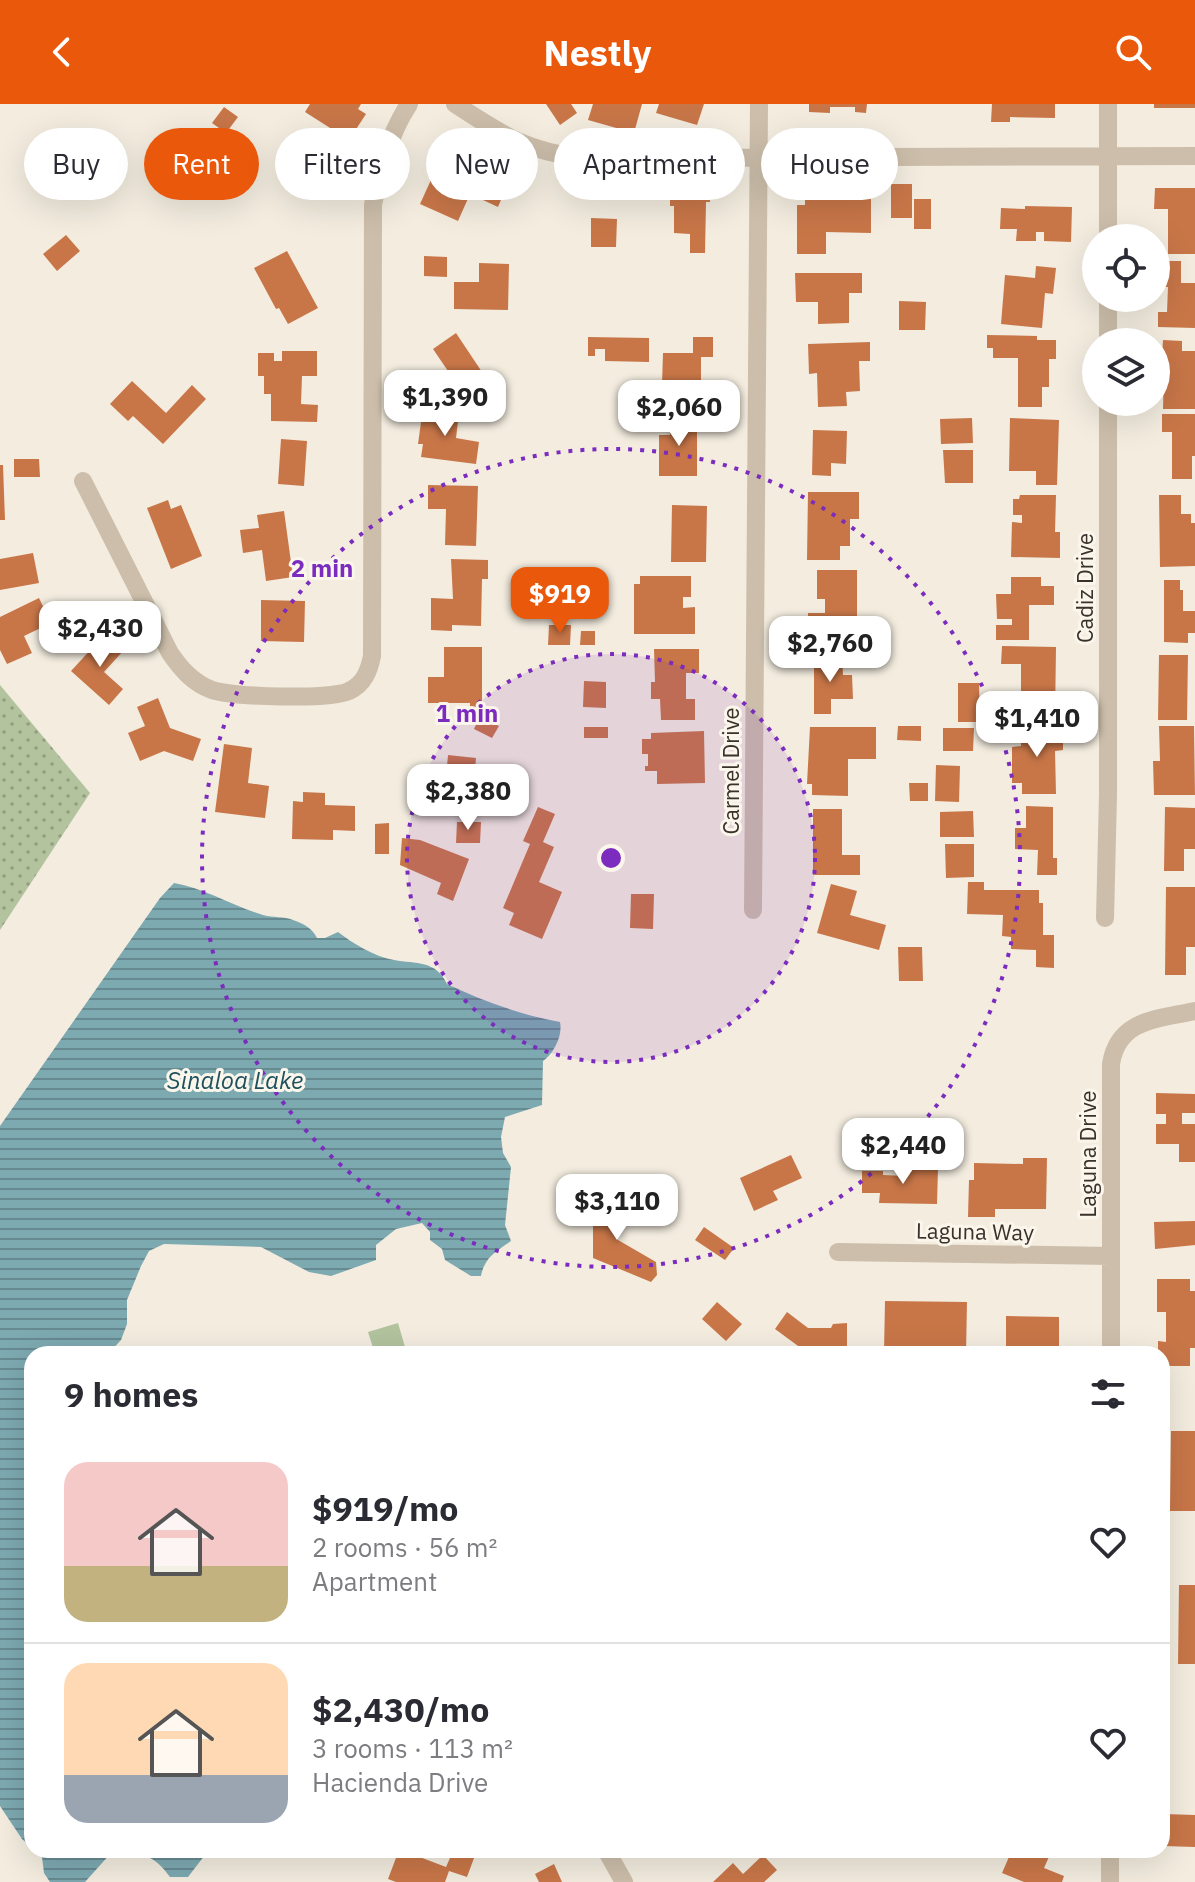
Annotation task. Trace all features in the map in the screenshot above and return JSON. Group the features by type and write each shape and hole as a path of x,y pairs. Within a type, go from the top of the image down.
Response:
{"street":[{"path":"83,481 170,653 194,681 233,695 333,695 349,691 363,680 372,656 373,205 389,142 409,104"},
{"path":"455,104 506,137 548,154 581,158 1195,156"},
{"name":"Carmel Drive","path":"753,910 759,104"},
{"path":"1108,104 1108,224"},
{"name":"Cadiz Drive","path":"1105,918 1108,416"},
{"name":"Laguna Drive","path":"1111,1346 1113,1051 1129,1029 1141,1023 1195,1011"},
{"name":"Laguna Way","path":"838,1252 1111,1256"},
{"path":"610,1858 624,1882"},
{"path":"1110,1858 1110,1882"}],"green space":[{"path":"0,685 90,793 0,930"},
{"path":"398,1323 405,1346 372,1346 368,1332"}],"water":[{"name":"Sinaloa Lake","path":"174,883 263,915 297,922 310,929 317,938 338,932 379,956 431,967 447,984 474,996 560,1022 560,1032 554,1049 543,1061 542,1105 505,1117 501,1137 503,1153 511,1167 505,1225 511,1241 488,1260 481,1276 471,1276 445,1260 442,1249 430,1240 430,1232 422,1223 396,1229 376,1245 376,1260 331,1276 309,1272 261,1247 164,1244 149,1251 141,1266 127,1300 127,1324 115,1346 24,1346 24,1841 0,1806 0,1126 160,898"},
{"path":"42,1858 107,1858 85,1882 50,1882 44,1873"},
{"path":"151,1858 203,1858 188,1877 170,1877"}],"building":[{"path":"310,104 361,104 358,109 366,114 357,128 330,128 305,112"},
{"path":"546,104 571,104 577,113 560,125"},
{"path":"593,104 642,104 635,128 616,128 588,120"},
{"path":"659,104 704,104 697,125 656,113"},
{"path":"809,104 867,104 866,113 855,112 855,107 830,107 830,113 809,112"},
{"path":"992,104 1055,104 1055,118 1010,117 1010,122 991,122"},
{"path":"1154,104 1195,104 1195,108 1154,108"},
{"path":"224,107 238,117 230,128 219,128 212,123"},
{"path":"898,184 912,184 912,218 891,218 891,200 898,200"},
{"path":"1155,188 1195,188 1195,254 1170,254 1168,209 1154,209"},
{"path":"426,191 426,200 467,200 458,221 420,204"},
{"path":"914,199 931,199 931,229 914,229"},
{"path":"483,200 501,200 498,207"},
{"path":"670,200 710,200 706,202 705,253 690,253 690,234 674,233 674,206 670,206"},
{"path":"805,200 871,200 871,233 826,232 826,254 797,254 797,205 805,205"},
{"path":"1025,206 1072,207 1071,242 1044,241 1044,232 1036,232 1036,241 1016,241 1017,229 1000,229 1001,208 1025,209"},
{"path":"591,218 617,219 616,247 591,247"},
{"path":"66,235 80,251 57,271 43,254"},
{"path":"287,251 318,308 288,324 279,308 276,309 254,268"},
{"path":"424,256 447,257 447,277 424,276"},
{"path":"1170,261 1181,261 1181,283 1195,283 1195,328 1158,327 1158,312 1170,312"},
{"path":"479,263 509,264 508,310 454,309 454,282 479,282"},
{"path":"1036,266 1056,268 1053,294 1045,293 1042,328 1001,324 1005,275 1035,278"},
{"path":"795,273 862,273 862,293 849,293 849,323 818,324 818,302 796,302"},
{"path":"899,301 926,302 925,330 899,330"},
{"path":"456,333 486,378 463,393 433,349"},
{"path":"987,335 1037,336 1037,340 1056,340 1056,359 1049,359 1049,387 1042,387 1042,407 1018,407 1018,358 993,358 993,348 987,348"},
{"path":"588,337 649,338 649,362 605,361 605,349 595,349 595,356 588,356"},
{"path":"693,337 713,337 713,357 701,357 701,405 671,404 672,385 662,385 663,353 693,353"},
{"path":"1170,340 1182,341 1182,351 1195,351 1195,409 1170,409"},
{"path":"870,342 870,361 859,361 860,391 846,392 847,406 818,407 817,373 809,374 808,344"},
{"path":"282,351 317,351 317,376 302,376 301,404 318,405 317,422 271,421 271,394 264,394 264,376 258,376 258,353 274,353 274,361 282,361"},
{"path":"132,381 166,413 192,385 206,399 163,444 133,416 128,421 110,404"},
{"path":"423,408 459,413 456,438 479,442 476,464 421,457 423,444 418,444"},
{"path":"1195,414 1192,479 1172,479 1172,432 1162,432 1162,416"},
{"path":"670,416 697,416 697,476 659,476 659,435 670,435"},
{"path":"972,418 973,443 941,444 940,419"},
{"path":"1010,418 1059,420 1057,485 1036,485 1036,471 1009,471"},
{"path":"813,430 847,431 846,464 831,463 831,476 812,475"},
{"path":"281,439 307,441 304,486 278,484"},
{"path":"943,450 973,450 973,483 945,483"},
{"path":"14,459 39,459 40,477 14,477"},
{"path":"0,465 3,465 5,520 0,520"},
{"path":"428,485 478,486 476,546 445,545 446,509 428,509"},
{"path":"808,492 859,492 859,519 850,519 850,546 840,546 840,560 807,560"},
{"path":"1020,495 1056,495 1055,532 1060,532 1060,558 1011,557 1012,522 1022,523 1022,515 1013,515 1013,499 1019,499"},
{"path":"1159,495 1181,495 1181,514 1191,514 1191,523 1195,523 1195,566 1160,567"},
{"path":"168,500 171,509 181,505 202,556 171,569 147,508"},
{"path":"672,505 707,506 706,562 671,562"},
{"path":"284,511 293,577 266,581 262,550 243,553 240,530 259,528 257,515"},
{"path":"33,553 39,583 0,590 0,559"},
{"path":"451,559 488,560 488,579 482,579 481,626 452,625 452,631 431,630 431,598 453,599"},
{"path":"817,570 857,570 857,622 868,622 868,640 808,640 808,613 825,613 825,599 817,599"},
{"path":"640,576 691,576 691,597 683,597 683,608 695,607 695,634 634,634 634,584 640,584"},
{"path":"1011,577 1041,577 1041,586 1054,586 1054,605 1029,605 1029,640 996,640 996,625 1012,625 1012,619 997,619 996,594 1011,594"},
{"path":"1164,580 1180,580 1183,611 1195,611 1195,633 1188,633 1188,643 1164,642"},
{"path":"39,598 51,623 24,636 32,653 7,664 0,650 0,617"},
{"path":"261,600 305,601 304,642 261,641"},
{"path":"100,604 108,619 86,630 79,614"},
{"path":"549,625 571,625 570,645 548,645"},
{"path":"581,631 595,631 595,645 580,645"},
{"path":"106,633 124,650 104,672 123,689 109,705 71,671"},
{"path":"1002,646 1056,647 1055,718 1021,718 1021,664 1001,664"},
{"path":"444,647 482,647 482,710 470,710 470,703 428,703 428,677 444,677"},
{"path":"654,649 699,649 699,673 686,673 686,699 695,699 695,720 661,720 660,699 651,699 651,682 655,682"},
{"path":"1159,655 1188,655 1187,720 1158,720"},
{"path":"814,657 842,657 843,675 852,675 853,699 831,699 831,714 814,714"},
{"path":"584,681 606,682 606,708 583,707"},
{"path":"958,683 979,683 980,722 958,722"},
{"path":"158,698 170,728 201,739 193,761 164,751 140,761 128,733 145,726 137,707"},
{"path":"480,716 499,726 492,738 474,729"},
{"path":"1063,725 1063,750 1055,751 1056,794 1022,794 1022,783 1012,783 1012,747 1021,746 1021,726"},
{"path":"898,726 921,726 921,741 897,740"},
{"path":"1159,726 1194,726 1195,795 1154,795 1153,761 1160,761"},
{"path":"584,727 608,727 608,738 584,738"},
{"path":"810,727 876,727 876,759 848,759 848,796 812,795 812,784 807,784"},
{"path":"943,728 974,728 973,751 943,751"},
{"path":"704,731 705,783 657,784 657,771 645,771 648,754 642,754 642,739 651,739 651,733"},
{"path":"224,744 252,748 248,783 269,786 265,818 215,812"},
{"path":"448,755 476,758 474,781 446,778"},
{"path":"936,765 960,766 959,802 935,801"},
{"path":"909,783 928,783 928,801 910,801"},
{"path":"303,792 325,793 325,805 355,806 355,831 333,830 333,840 292,839 293,801 303,802"},
{"path":"1026,806 1053,807 1053,858 1057,858 1057,875 1037,875 1038,850 1015,849 1015,828 1026,828"},
{"path":"538,807 555,814 543,842 554,847 539,882 562,892 542,939 509,925 514,913 503,908 530,844 523,841"},
{"path":"1165,807 1195,808 1195,849 1184,849 1184,871 1164,871"},
{"path":"813,809 842,809 842,855 860,855 860,875 813,875"},
{"path":"973,811 974,837 940,837 940,812"},
{"path":"457,822 481,822 480,843 456,843"},
{"path":"389,823 389,854 375,854 375,824"},
{"path":"402,838 420,840 469,859 453,901 437,894 441,883 400,865"},
{"path":"945,844 974,844 974,877 946,878"},
{"path":"968,882 984,882 984,890 1039,890 1039,903 1043,903 1043,935 1054,935 1054,968 1036,967 1036,950 1011,949 1011,937 1002,936 1003,915 967,914"},
{"path":"831,884 857,891 850,915 886,925 879,950 817,933"},
{"path":"1166,887 1195,887 1195,947 1186,947 1186,975 1165,975"},
{"path":"631,894 654,894 653,929 630,928"},
{"path":"898,947 922,947 923,981 899,981"},
{"path":"1156,1093 1195,1094 1195,1113 1182,1113 1182,1124 1195,1124 1195,1162 1179,1162 1179,1144 1156,1144 1156,1124 1166,1124 1166,1114 1156,1114"},
{"path":"791,1155 802,1178 773,1191 778,1200 754,1211 740,1178"},
{"path":"1023,1158 1047,1158 1046,1209 995,1209 995,1217 968,1217 969,1180 974,1180 974,1163 1023,1164"},
{"path":"905,1167 938,1168 937,1204 879,1203 880,1193 862,1193 862,1171 883,1171 883,1175 905,1176"},
{"path":"593,1197 618,1197 618,1240 656,1262 657,1275 651,1282 593,1258"},
{"path":"1195,1221 1195,1245 1155,1249 1154,1222"},
{"path":"704,1227 734,1248 725,1260 695,1240"},
{"path":"1157,1279 1190,1279 1190,1291 1195,1291 1195,1348 1190,1348 1190,1366 1170,1366 1170,1346 1158,1346 1158,1341 1166,1342 1166,1312 1157,1312"},
{"path":"885,1301 967,1302 966,1346 884,1346"},
{"path":"717,1302 742,1324 726,1341 702,1319"},
{"path":"787,1312 808,1328 831,1328 833,1324 847,1323 847,1346 798,1346 775,1329"},
{"path":"1006,1316 1059,1317 1059,1346 1006,1346"},
{"path":"1171,1431 1195,1431 1195,1511 1170,1511"},
{"path":"1179,1585 1195,1585 1195,1664 1178,1664"},
{"path":"1170,1814 1195,1815 1195,1847 1170,1846"},
{"path":"396,1858 422,1858 446,1867 450,1858 474,1858 467,1877 449,1871 445,1882 396,1882 388,1879"},
{"path":"760,1858 766,1858 777,1870 764,1882 713,1882 733,1863 743,1874"},
{"path":"1009,1858 1048,1858 1044,1868 1064,1876 1062,1882 1024,1882 1002,1873"},
{"path":"554,1864 562,1882 539,1882 535,1874"}]}
